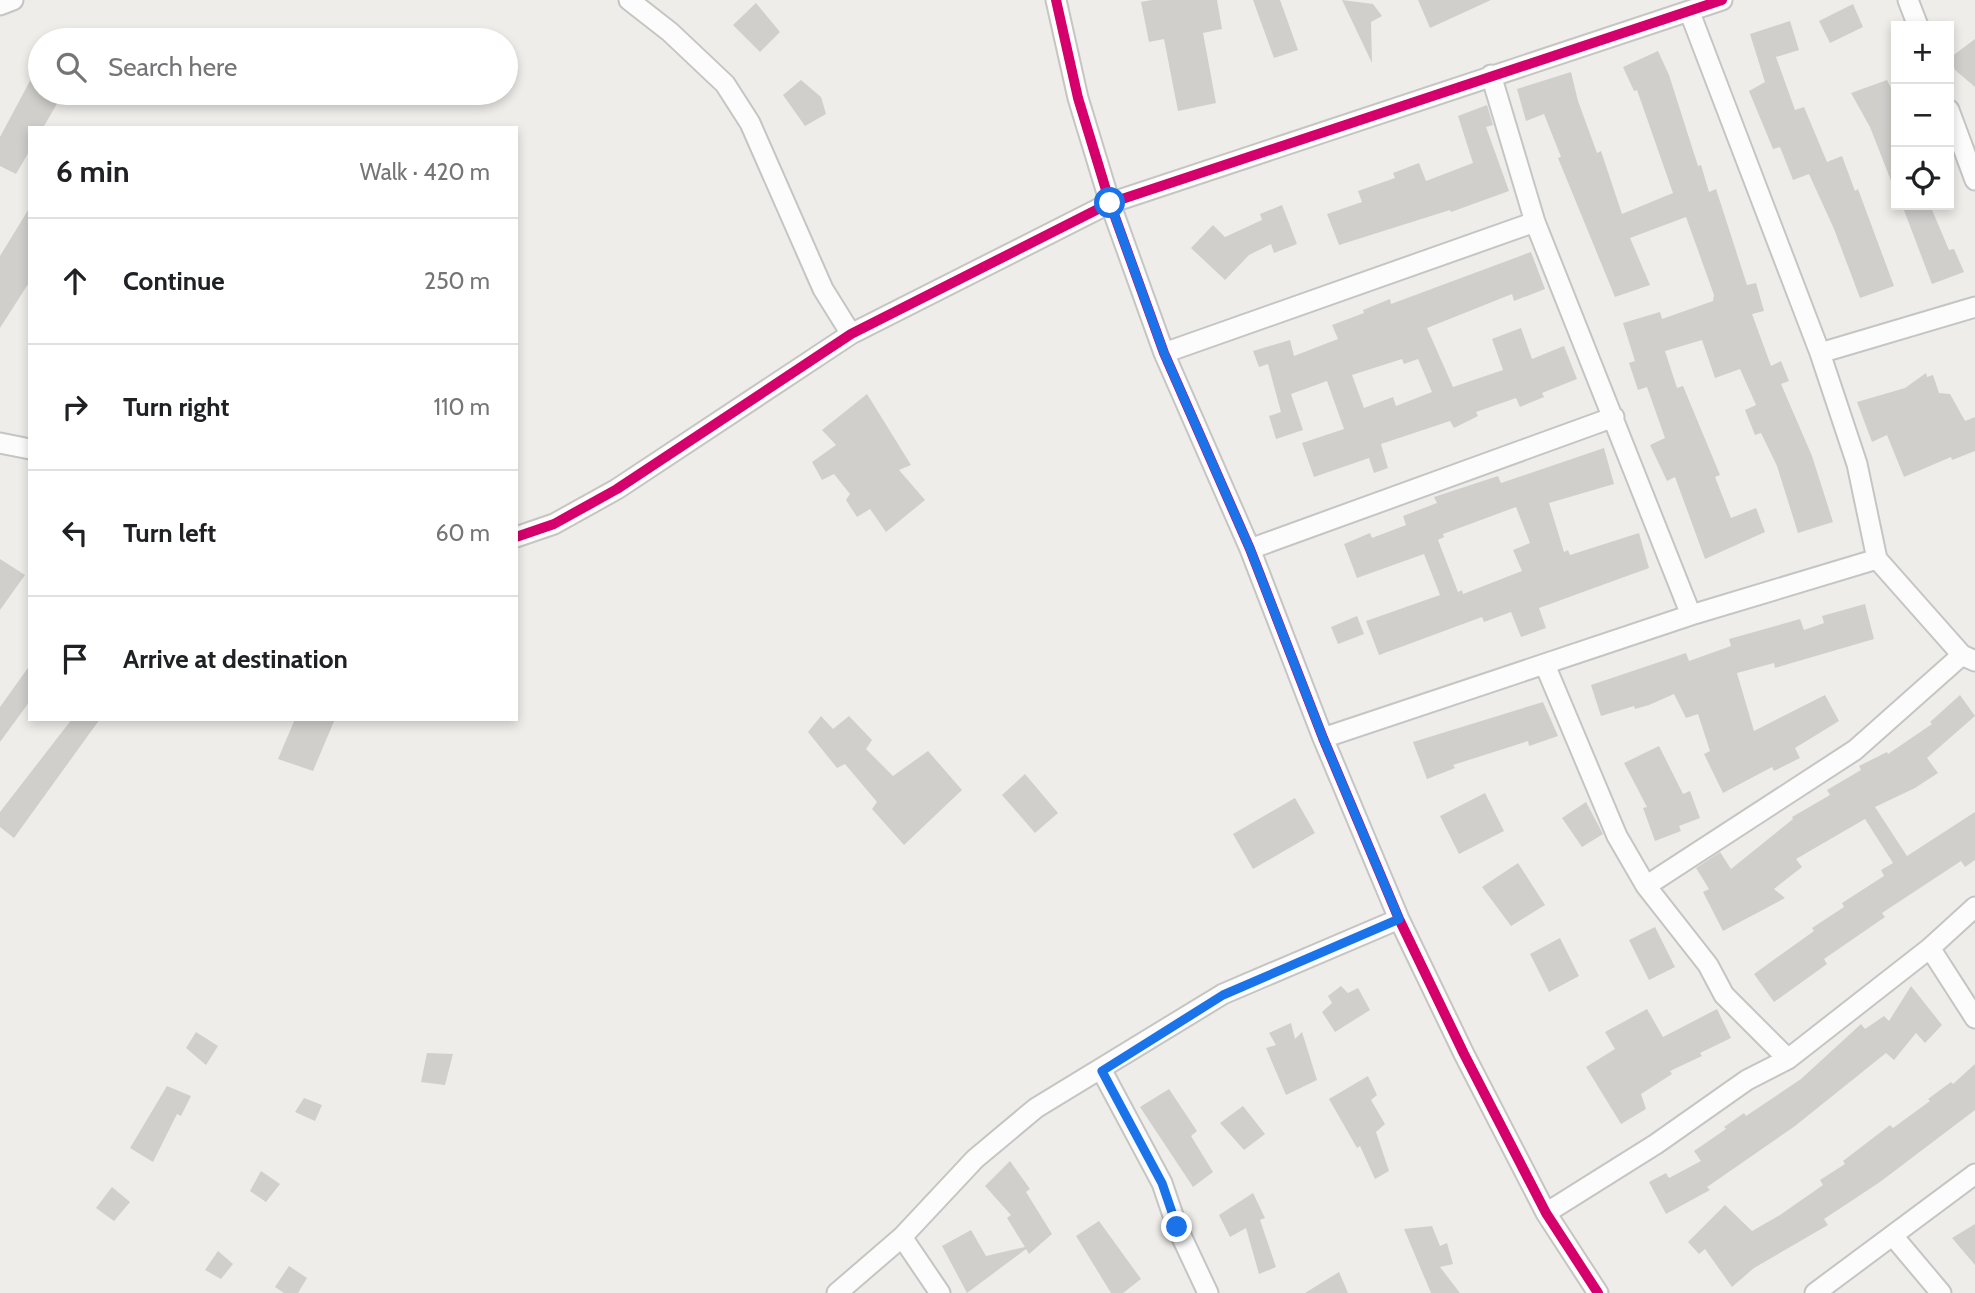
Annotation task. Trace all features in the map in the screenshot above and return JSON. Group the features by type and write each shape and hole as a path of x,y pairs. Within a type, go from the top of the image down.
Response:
{"street":[{"path":"0,5 13,0"},
{"path":"629,0 670,32 725,84 750,123 823,289 850,334"},
{"path":"1056,0 1079,98 1110,203 1164,353 1250,549 1323,738 1399,919 1546,1213 1588,1290"},
{"path":"1908,0 1915,21"},
{"path":"518,536 554,524 617,489 850,334 1110,203 1491,75 1690,13 1715,2"},
{"path":"1646,886 1855,750 1969,658 1877,559 1857,464 1820,353 1690,13"},
{"path":"1491,75 1535,222 1691,615"},
{"path":"1954,123 1975,180"},
{"path":"1164,353 1535,222"},
{"path":"1820,353 1975,307"},
{"path":"1250,549 1614,417"},
{"path":"0,443 28,449"},
{"path":"1323,738 1691,615 1877,559"},
{"path":"1545,665 1617,836 1646,886 1708,965 1724,995 1787,1059"},
{"path":"1546,1213 1656,1144 1747,1080 1787,1059 1930,948 1975,907"},
{"path":"836,1293 902,1237 975,1159 1036,1108 1102,1071 1223,995 1399,919"},
{"path":"1930,948 1975,1018"},
{"path":"1102,1071 1162,1183 1177,1227 1208,1293"},
{"path":"1815,1293 1975,1174"},
{"path":"1893,1236 1941,1293"},
{"path":"902,1237 940,1293"}],"building":[{"path":"1217,0 1222,29 1203,33 1216,103 1178,111 1164,39 1149,42 1141,2"},
{"path":"1253,0 1280,0 1298,50 1274,58"},
{"path":"1342,0 1373,4 1382,16 1371,22 1372,63"},
{"path":"1418,0 1491,0 1430,28"},
{"path":"756,3 780,32 760,52 733,25"},
{"path":"1853,4 1863,27 1830,43 1819,21"},
{"path":"1790,21 1799,50 1776,57 1795,110 1804,107 1827,162 1842,156 1855,191 1858,189 1894,286 1860,298 1834,229 1809,174 1793,180 1780,147 1773,149 1749,91 1765,82 1750,34"},
{"path":"1975,39 1975,87 1955,70 1954,55"},
{"path":"1658,51 1669,75 1698,166 1701,165 1709,192 1716,189 1747,285 1756,283 1764,311 1752,314 1771,366 1781,361 1789,381 1781,384 1812,456 1833,522 1798,533 1777,466 1761,433 1755,435 1745,410 1756,405 1740,369 1715,378 1702,340 1665,351 1677,388 1683,386 1720,475 1715,477 1731,518 1756,508 1765,532 1705,559 1675,477 1667,481 1650,445 1665,438 1647,387 1638,390 1629,363 1635,361 1623,323 1660,312 1662,319 1713,301 1714,295 1686,217 1630,238 1650,285 1615,297 1558,158 1561,157 1544,114 1526,121 1517,89 1571,72 1578,101 1597,153 1601,151 1622,214 1673,193 1637,90 1634,91 1623,67"},
{"path":"801,80 821,97 826,114 805,126 783,95"},
{"path":"1887,80 1891,88 1891,181 1870,127 1851,93"},
{"path":"28,84 28,105 56,105 44,126 28,126 28,153 16,174 0,166 0,137"},
{"path":"1487,105 1493,125 1486,127 1509,191 1451,212 1450,210 1339,245 1327,214 1362,202 1358,191 1395,178 1393,173 1419,163 1426,181 1473,163 1458,116"},
{"path":"1282,205 1297,244 1274,253 1271,244 1249,255 1225,280 1191,248 1213,225 1225,237 1262,220 1260,214"},
{"path":"28,210 28,284 0,328 0,256"},
{"path":"1904,210 1932,210 1949,250 1954,249 1964,272 1932,284"},
{"path":"1531,252 1545,289 1514,301 1512,294 1427,328 1453,387 1503,370 1492,339 1521,328 1532,359 1564,346 1577,379 1542,393 1544,397 1520,407 1516,398 1476,412 1478,416 1454,428 1450,421 1381,444 1388,468 1374,473 1369,458 1314,477 1302,443 1344,429 1327,381 1291,394 1303,430 1276,439 1269,416 1281,412 1268,364 1259,367 1253,351 1290,340 1294,356 1338,339 1332,325 1364,313 1363,310 1390,299 1391,304","holes":["1402,359 1404,364 1418,359 1432,392 1396,406 1393,397 1364,408 1352,375"]},
{"path":"1926,373 1927,377 1933,375 1939,393 1950,394 1965,421 1975,417 1975,451 1952,460 1951,457 1904,477 1887,435 1872,442 1857,402 1905,388"},
{"path":"867,394 911,465 899,470 925,500 886,532 870,509 857,517 846,500 850,494 834,474 822,480 812,462 836,445 822,430"},
{"path":"1604,448 1614,484 1549,503 1564,552 1568,550 1570,555 1639,533 1649,568 1539,608 1546,628 1521,637 1511,612 1484,622 1482,617 1379,655 1366,621 1440,595 1424,554 1357,578 1344,544 1370,533 1372,538 1406,525 1403,516 1437,503 1434,497 1498,476 1501,483","holes":["1516,507 1530,543 1513,550 1522,571 1463,594 1462,590 1458,592 1438,540 1444,537 1443,534"]},
{"path":"0,559 25,575 0,610"},
{"path":"1865,604 1874,639 1775,668 1774,663 1737,673 1754,731 1825,695 1839,721 1795,748 1800,758 1774,771 1772,767 1723,793 1704,754 1710,751 1698,714 1686,718 1674,694 1649,705 1635,709 1634,706 1601,716 1591,685 1686,653 1689,661 1731,646 1729,639 1800,619 1804,630 1824,623 1822,616"},
{"path":"1357,616 1364,634 1338,644 1331,627"},
{"path":"28,668 28,704 0,742 0,707"},
{"path":"1960,695 1975,716 1927,758 1938,773 1915,788 1875,807 1907,856 1975,812 1975,860 1965,867 1961,861 1882,913 1885,917 1824,959 1827,964 1774,1002 1754,974 1814,931 1812,928 1844,907 1842,903 1884,876 1881,870 1893,863 1865,819 1796,859 1802,867 1774,889 1785,898 1723,931 1703,892 1709,889 1696,868 1720,852 1731,869 1793,819 1792,817 1830,795 1827,790 1861,770 1859,766 1887,752 1888,754 1932,724 1930,722"},
{"path":"1543,702 1558,736 1529,746 1528,741 1453,765 1455,768 1427,779 1413,742"},
{"path":"821,716 833,729 849,716 872,740 866,749 893,776 928,751 962,790 904,845 872,809 877,802 845,764 837,768 808,732"},
{"path":"70,721 99,721 14,838 0,827 0,812"},
{"path":"294,721 334,721 313,771 278,759"},
{"path":"1659,746 1683,794 1690,791 1700,818 1679,826 1681,831 1655,841 1643,808 1647,807 1624,763"},
{"path":"1025,774 1058,813 1035,833 1002,795"},
{"path":"1485,793 1504,831 1459,854 1440,816"},
{"path":"1295,798 1315,833 1253,869 1233,834"},
{"path":"1586,802 1603,834 1582,847 1562,818"},
{"path":"1518,863 1545,905 1511,926 1482,887"},
{"path":"1655,927 1675,967 1649,980 1629,940"},
{"path":"1560,938 1579,976 1549,992 1530,954"},
{"path":"1341,986 1348,993 1358,988 1370,1010 1335,1032 1322,1012 1332,1003 1328,996"},
{"path":"1911,986 1942,1025 1925,1043 1916,1033 1894,1060 1886,1053 1795,1126 1707,1187 1710,1190 1666,1214 1649,1182 1666,1173 1669,1178 1701,1161 1694,1151 1744,1113 1746,1116 1801,1079 1861,1024 1865,1029 1884,1016 1889,1021"},
{"path":"1647,1009 1663,1037 1717,1009 1731,1038 1670,1071 1672,1074 1641,1094 1646,1109 1621,1124 1586,1067 1615,1049 1605,1032"},
{"path":"1291,1023 1295,1039 1302,1032 1317,1080 1286,1095 1266,1048 1276,1045 1269,1033"},
{"path":"196,1032 218,1046 206,1065 186,1048"},
{"path":"427,1053 453,1054 445,1085 421,1082"},
{"path":"1975,1064 1975,1110 1880,1182 1824,1219 1828,1225 1754,1268 1732,1287 1705,1249 1699,1254 1688,1242 1725,1205 1752,1231 1780,1215 1823,1185 1820,1180 1845,1164 1843,1161 1890,1125 1893,1128 1930,1101 1928,1099 1951,1082 1953,1084"},
{"path":"1368,1076 1377,1095 1371,1100 1385,1124 1376,1132 1389,1171 1375,1179 1360,1146 1357,1148 1329,1099"},
{"path":"167,1086 191,1096 181,1116 177,1114 153,1162 130,1148"},
{"path":"1169,1089 1197,1131 1191,1136 1213,1172 1193,1187 1140,1107"},
{"path":"304,1098 322,1105 315,1121 295,1112"},
{"path":"1243,1106 1265,1134 1244,1150 1220,1123"},
{"path":"1010,1161 1030,1189 1026,1192 1052,1234 1029,1254 1026,1249 967,1293 942,1246 971,1230 986,1256 1025,1247 1007,1218 1011,1215 985,1186"},
{"path":"261,1171 280,1184 266,1202 250,1191"},
{"path":"112,1187 130,1202 114,1221 96,1208"},
{"path":"1253,1193 1265,1218 1260,1220 1276,1267 1259,1274 1246,1228 1230,1237 1219,1215"},
{"path":"1099,1221 1141,1279 1123,1293 1111,1293 1076,1236"},
{"path":"1975,1224 1975,1265 1952,1238"},
{"path":"1432,1226 1440,1246 1447,1243 1453,1264 1440,1267 1460,1293 1431,1293 1404,1229"},
{"path":"218,1251 233,1264 221,1279 205,1270"},
{"path":"289,1266 307,1278 298,1293 284,1293 275,1287"},
{"path":"1339,1272 1348,1293 1305,1293"}],"cycle path":[{"path":"1056,0 1078,98 1110,203 1164,353 1250,549 1323,738 1399,919 1464,1054 1546,1213 1598,1293"},
{"path":"518,536 554,524 617,489 851,334 1110,203 1722,0"}],"route":[{"path":"1110,203 1164,353 1250,549 1323,738 1399,919 1301,959 1223,995 1102,1071 1162,1183 1177,1227"}]}
